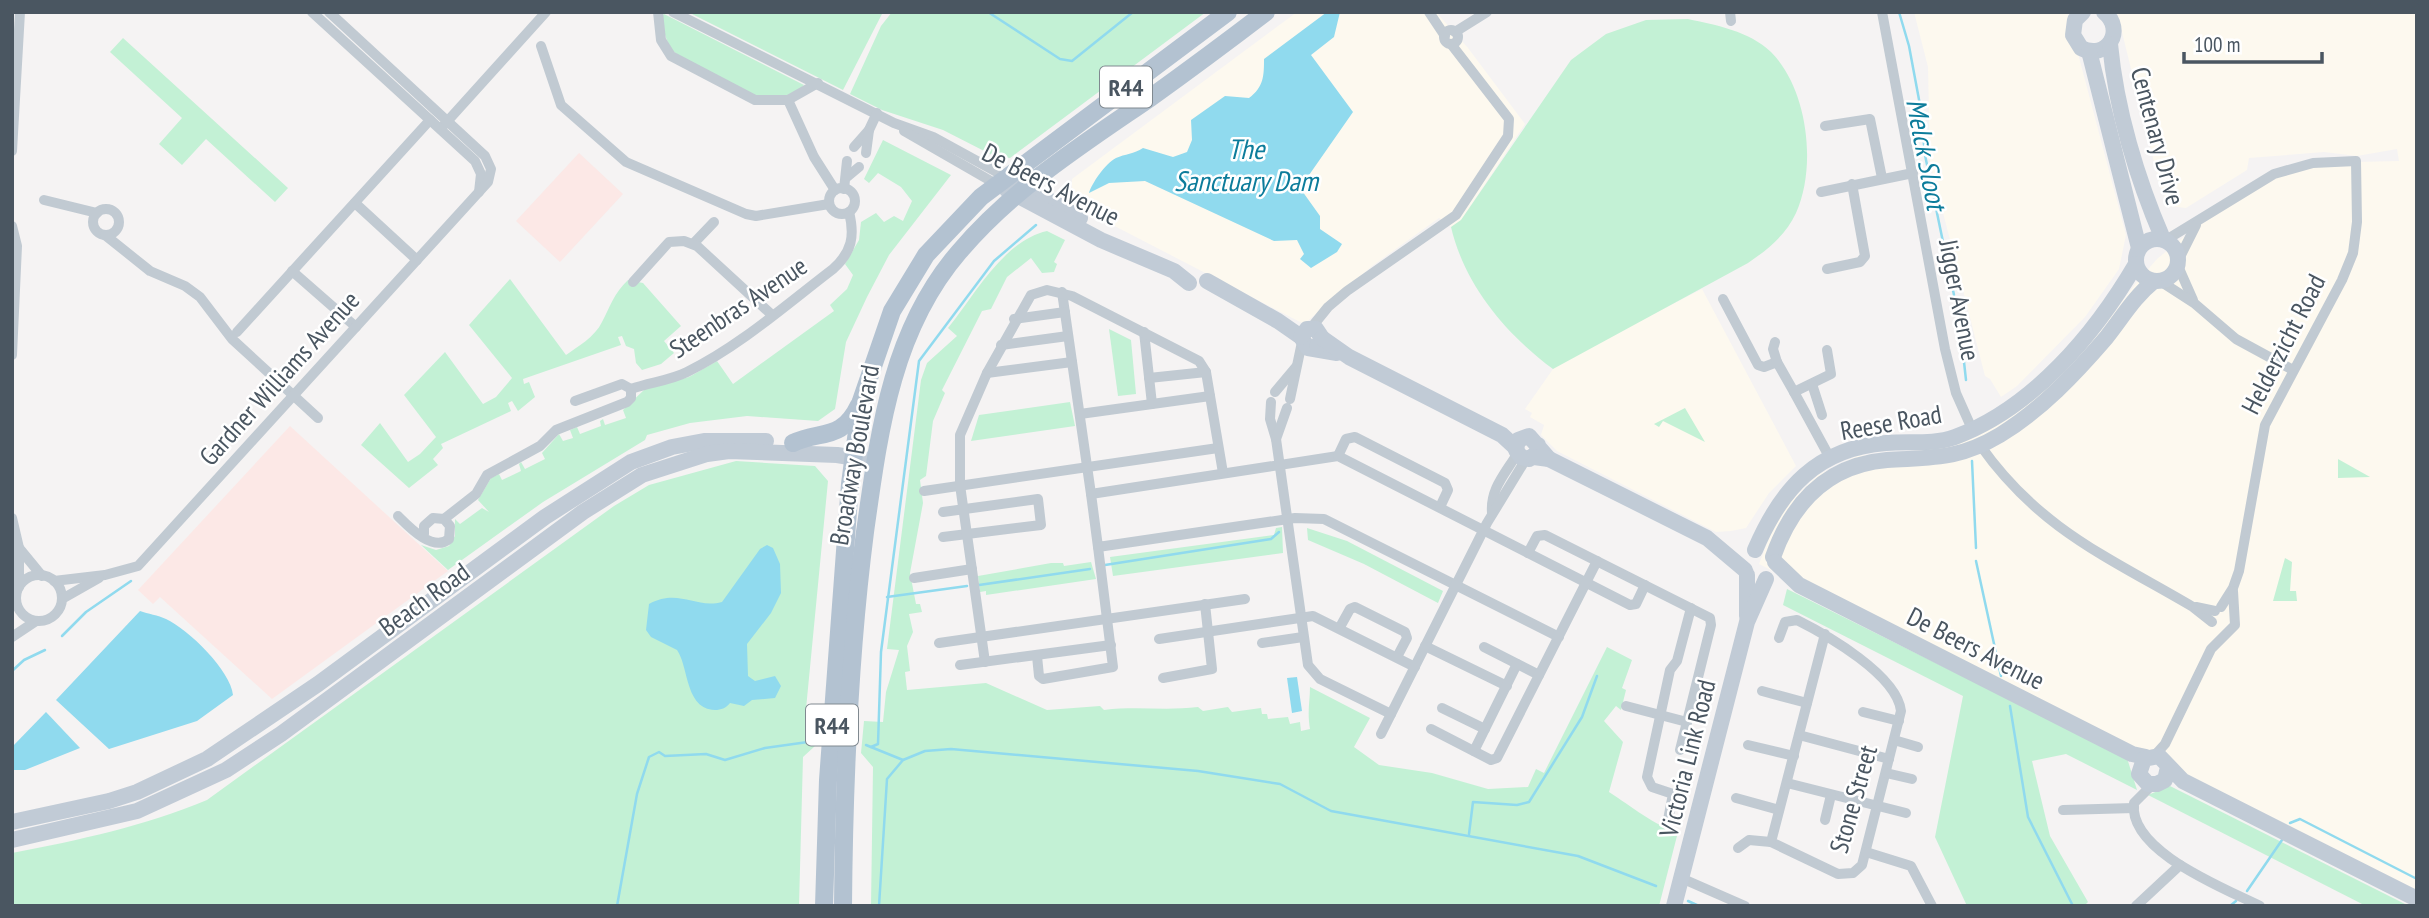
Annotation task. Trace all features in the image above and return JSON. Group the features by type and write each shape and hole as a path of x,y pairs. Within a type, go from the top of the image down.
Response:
{"main road":[{"name":"Broadway Boulevard","path":"824,906 832,718 855,453 861,401 878,343 908,281 943,236 1001,181 1228,12"},
{"name":"Broadway Boulevard","path":"842,906 850,674 876,455 888,392 901,351 918,312 956,255 1022,191 1266,12"},
{"path":"793,443 835,433 848,422 861,401"}],"street":[{"path":"12,151 20,12"},
{"name":"Gardner Williams Avenue","path":"312,12 430,120 443,125"},
{"name":"Gardner Williams Avenue","path":"54,581 105,575 138,566 478,194 482,179 477,165 443,125 329,12"},
{"path":"443,125 546,12"},
{"path":"658,12 661,40 676,60 755,100 788,100 818,83"},
{"name":"De Beers Avenue","path":"673,12 877,113 907,134 1022,191 1101,240 1231,297 1502,435 1528,451 1707,538 1753,551"},
{"path":"1452,37 1487,12"},
{"name":"Jigger Avenue","path":"1882,12 1950,373 1972,429"},
{"name":"Centenary Drive","path":"2104,12 2114,26 2110,44 2129,136 2164,239"},
{"name":"Centenary Drive","path":"2078,14 2072,29 2074,38 2079,46 2089,51 2138,256"},
{"path":"1391,714 1315,676 1308,665 1276,439 1269,419 1273,397 1298,363 1328,307 1456,215 1508,136 1509,119 1452,37 1433,17"},
{"path":"2089,51 2101,51 2110,44"},
{"path":"541,46 562,105 626,162 746,214 756,216 829,204 859,167"},
{"path":"788,100 814,157 842,185"},
{"path":"854,147 869,130 877,113"},
{"path":"1825,126 1870,119 1882,178"},
{"path":"237,332 430,120"},
{"path":"866,153 869,130"},
{"path":"842,185 847,161"},
{"name":"Helderzicht Road","path":"2197,222 2274,174 2301,165 2356,161 2357,222 2351,257 2271,411 2261,438 2244,549 2234,588 2219,615"},
{"path":"1821,192 1913,173"},
{"path":"1827,269 1860,262 1865,256 1852,184"},
{"name":"Steenbras Avenue","path":"444,519 476,494 491,472 540,446 562,426 627,402 631,398 631,389 652,381 678,376 707,362 843,260 854,233 849,212 854,205 854,197 842,185"},
{"name":"De Beers Avenue","path":"1022,191 1045,197 1197,282"},
{"path":"44,200 97,213 106,209 113,212 118,220 116,230 128,253"},
{"path":"355,203 417,260"},
{"path":"829,204 837,213 849,212"},
{"path":"69,205 154,274 188,288 200,297 232,339 317,418"},
{"path":"93,225 97,213"},
{"path":"693,244 714,222"},
{"path":"2197,222 2164,239 2148,240 2138,256 2142,275 2194,303 2236,339 2293,370"},
{"path":"2157,281 2171,276 2197,222"},
{"path":"12,226 17,246 12,355"},
{"path":"105,235 116,230"},
{"path":"2164,239 2175,248 2194,303"},
{"path":"634,282 669,242 693,244 772,315"},
{"name":"Reese Road","path":"1753,551 1785,494 1816,465 1830,458 1882,443 1931,442 1972,429 2012,406 2050,373 2107,309 2138,256"},
{"path":"292,271 356,327"},
{"name":"Reese Road","path":"1771,569 1785,524 1810,494 1844,472 1886,460 1941,458 1980,445 2017,423 2046,400 2157,281"},
{"path":"985,662 960,485 960,435 1014,319 1026,300 1036,292 1062,292 1199,361 1206,372 1223,473"},
{"path":"1037,656 1039,676 1043,679 1114,667 1062,292"},
{"path":"1723,299 1758,365 1764,367 1777,362"},
{"path":"1014,319 1065,312"},
{"path":"1143,332 1152,404"},
{"path":"1001,345 1069,336"},
{"path":"1775,342 1773,348 1777,362 1830,458"},
{"path":"1794,392 1832,374 1827,350"},
{"path":"987,373 1072,362"},
{"path":"1276,439 1298,363"},
{"path":"1149,378 1206,372"},
{"path":"1812,383 1822,415"},
{"path":"575,401 622,384 631,389"},
{"path":"1080,414 1210,396"},
{"path":"1338,456 1350,436 1377,449 1447,484 1448,490 1440,507"},
{"name":"Beach Road","path":"12,822 109,801 207,759 318,684 545,517 631,462 673,447 732,439 793,443 876,455"},
{"path":"1980,445 2012,487 2045,519 2193,607 2236,623 2211,649"},
{"path":"924,491 1219,449"},
{"name":"Beach Road","path":"12,840 137,811 226,770 281,734 583,512 642,475 707,454 729,451 855,453"},
{"path":"1381,734 1493,513 1491,499 1528,451"},
{"path":"1091,494 1338,456 1632,605 1645,585"},
{"path":"943,537 1041,525 1034,474"},
{"path":"943,512 1038,499"},
{"path":"398,516 413,531 424,534 433,544 445,542 451,530 444,519 429,520 424,534"},
{"path":"1098,547 1316,517 1333,521 1559,637"},
{"path":"12,518 19,548 19,587 14,606 23,615 36,621"},
{"path":"1528,552 1537,536 1543,534 1710,618 1712,623 1680,750"},
{"name":"De Beers Avenue","path":"1707,538 1746,573"},
{"path":"12,636 36,621 51,618 62,599 54,581 42,576 19,548"},
{"path":"1753,551 1765,551 1771,569 1756,580 1746,573 1744,560 1753,551"},
{"path":"1431,729 1491,760 1498,757 1597,561"},
{"path":"914,578 972,569"},
{"name":"De Beers Avenue","path":"1771,569 2151,767 2417,899"},
{"name":"Victoria Link Road","path":"1674,906 1747,622 1771,569"},
{"name":"Victoria Link Road","path":"1746,573 1747,622"},
{"name":"Gardner Williams Avenue","path":"62,599 105,575"},
{"path":"19,587 28,578 42,576"},
{"path":"939,643 1245,599"},
{"path":"1163,678 1212,669 1205,604"},
{"path":"1340,627 1350,609 1355,607 1405,632 1407,638 1397,657"},
{"path":"1667,825 1673,794 1652,787 1647,780 1658,730 1658,714 1670,670 1677,661 1691,608"},
{"path":"2219,615 2226,632"},
{"path":"2219,615 2211,649 2151,767 2134,808 2144,836 2180,865 2258,905"},
{"path":"1159,639 1300,618 1320,618 1415,667"},
{"name":"Stone Street","path":"1772,842 1843,875 1860,867 1899,721 1900,704 1877,674 1854,653 1825,634 1792,619 1785,622 1779,638"},
{"path":"1738,848 1749,840 1772,842 1825,634"},
{"path":"1262,643 1303,637"},
{"path":"960,665 1111,645"},
{"path":"1426,646 1507,685"},
{"path":"1484,647 1539,676"},
{"path":"1474,751 1517,664"},
{"path":"1762,691 1807,703"},
{"path":"1626,706 1687,722"},
{"path":"1442,708 1485,729"},
{"path":"1863,712 1899,721"},
{"path":"1799,735 1889,759"},
{"path":"1894,740 1917,747"},
{"path":"1748,745 1794,756"},
{"path":"1886,773 1912,779"},
{"path":"1787,783 1906,813"},
{"path":"1825,820 1831,794"},
{"path":"1736,798 1779,810"},
{"path":"2063,810 2134,808"},
{"path":"1866,852 1911,866 1932,906"},
{"path":"2136,906 2180,865"},
{"path":"1681,878 1745,906"}],"shaded area":[{"path":"1297,12 1436,12 1468,48 1525,124 1461,220 1451,227 1439,218 1372,266 1304,324 1072,204 1072,179"},
{"path":"1914,12 2067,12 2126,235 2119,269 2085,317 2017,386 2001,397 1990,379 1985,376 1930,162 1928,67"},
{"path":"2117,12 2417,12 2417,896 1759,564 1774,526 1789,503 1818,475 1857,456 1944,448 1976,437 2017,413 2057,378 2100,332 2157,259 2220,207 2264,180 2313,163 2399,161 2397,149 2357,156 2324,152 2249,158 2247,170 2186,208 2169,206 2160,186"},
{"path":"579,153 623,194 560,262 516,221"},
{"path":"1702,289 1796,466 1769,493 1746,528 1731,531 1716,532 1557,451 1541,435 1544,425 1530,417 1532,413 1525,409 1553,369 1570,357"},
{"path":"290,426 448,571 272,699 160,597 153,604 138,590"}],"green space":[{"path":"688,12 883,12 843,90"},
{"path":"892,12 1206,12 1010,158 992,155 943,130 882,110 850,94 881,26"},
{"path":"664,14 804,85 791,94 764,99 734,85 673,51 664,29 661,16"},
{"path":"1688,19 1732,30 1753,39 1771,52 1784,68 1801,107 1807,152 1806,174 1796,213 1775,241 1748,263 1553,369 1519,340 1477,289 1457,249 1451,227 1461,220 1571,60 1606,34 1646,20"},
{"path":"123,38 288,188 275,202 206,139 182,165 159,144 182,118 110,52"},
{"path":"883,140 951,175 889,255 867,297 846,342 835,409 818,421 747,416 690,423 647,435 645,440 543,502 448,570 421,545 436,550 449,546 455,536 455,519 460,524 482,508 489,512 478,500 491,478 499,474 502,480 521,471 521,462 525,469 545,459 542,453 559,434 563,441 573,438 570,430 577,427 580,434 601,426 600,421 603,419 605,425 626,418 623,410 645,389 689,377 717,361 733,384 834,311 830,305 847,289 853,275 845,264 859,240 861,222 876,213 884,222 894,216 903,221 912,201 901,187 878,173 869,183 864,179"},
{"path":"1047,231 1065,240 1054,262 1057,264 1054,272 1042,273 1031,258 1007,277 991,309 982,311 942,390 945,393 933,421 926,476 920,480 923,503 910,573 916,604 920,604 922,612 909,614 913,632 907,646 910,671 905,672 907,690 986,683 1047,710 1100,706 1104,710 1198,707 1203,711 1228,707 1232,712 1261,708 1262,714 1267,714 1268,719 1288,717 1290,724 1300,722 1301,731 1310,729 1310,687 1370,718 1354,747 1379,765 1432,773 1488,789 1528,787 1536,769 1544,773 1607,647 1632,660 1622,688 1626,690 1621,710 1616,706 1604,721 1623,742 1609,792 1652,820 1678,832 1659,906 871,906 873,767 861,753 864,721 883,722 886,692 899,650 887,649 921,380 927,363 957,336 948,328 991,271 1017,246"},
{"path":"510,279 566,355 595,332 628,280 643,283 681,326 664,341 674,353 661,364 642,370 636,363 634,349 626,346 622,336 618,337 621,345 523,379 524,384 529,382 535,397 518,411 512,401 508,403 511,411 441,444 443,448 433,459 438,465 409,488 361,445 380,423 408,462 436,437 404,395 445,352 483,404 496,397 512,378 469,325"},
{"path":"1109,329 1131,340 1136,394 1118,396"},
{"path":"1070,402 1075,426 971,441 979,415"},
{"path":"1685,408 1705,442 1663,421 1659,427 1654,424"},
{"path":"2338,459 2370,477 2338,478"},
{"path":"736,461 815,466 828,481 806,709 806,729 815,740 815,746 803,757 799,906 12,906 12,853 111,831 207,800 614,506 649,485"},
{"path":"1282,527 1283,553 1113,576 1110,557 1274,535 1276,528"},
{"path":"1307,528 1347,541 1443,591 1438,603 1364,564 1308,540"},
{"path":"2285,558 2292,562 2290,591 2296,591 2297,601 2273,601"},
{"path":"1091,562 1096,579 986,595 986,591 980,592 978,576 1051,563 1063,563 1064,566"},
{"path":"1787,589 2127,758 2137,790 2066,754 2032,761 2050,836 2088,902 2084,906 1967,906 1935,837 1963,696 1783,605"},
{"path":"2170,786 2409,906 2366,906 2148,795"}],"water":[{"name":"The Sanctuary Dam","path":"1327,12 1340,12 1334,37 1311,55 1353,112 1300,188 1320,216 1320,229 1342,244 1337,252 1311,268 1300,259 1304,254 1297,240 1274,241 1145,181 1109,183 1089,193 1100,174 1116,158 1143,148 1173,157 1187,152 1192,140 1191,120 1225,96 1249,98 1260,85 1264,59"},
{"path":"767,545 773,548 780,564 781,593 771,613 747,644 748,676 755,681 775,676 781,686 775,698 752,700 744,706 730,703 719,710 705,708 693,695 677,650 651,637 646,630 649,604 669,598 703,603 722,602 760,549"},
{"path":"140,611 166,619 196,641 225,674 233,695 197,721 109,749 56,700"},
{"path":"1297,677 1302,711 1292,713 1287,678"},
{"path":"46,712 80,748 25,770 12,770 12,747"}],"waterway":[{"path":"988,12 1060,59 1072,61 1133,12"},
{"name":"Melck Sloot","path":"1899,12 1909,46 1920,105 1925,155 1954,295"},
{"path":"871,747 878,744 881,652 919,361 994,261 1036,225"},
{"name":"Melck Sloot","path":"1958,308 1966,380"},
{"name":"Melck Sloot","path":"1972,461 1976,548"},
{"path":"1105,565 1271,539 1279,532"},
{"name":"Melck Sloot","path":"1976,561 2001,676"},
{"path":"979,585 1090,569"},
{"path":"62,636 86,612 131,581"},
{"path":"887,597 967,586"},
{"path":"12,671 24,660 45,650"},
{"path":"1469,834 1473,802 1517,805 1529,802 1582,717 1597,676"},
{"name":"Melck Sloot","path":"2010,706 2028,817 2073,906"},
{"path":"617,906 637,794 649,757 659,752 665,756 706,754 725,760 765,748 815,741"},
{"path":"866,745 903,760"},
{"path":"879,906 887,779 903,760 925,751 951,749 1198,771 1280,784 1331,811 1578,856 1656,886"},
{"path":"2290,823 2300,819 2417,879"},
{"path":"2247,891 2282,840"},
{"path":"1688,901 1699,906"},
{"path":"2230,906 2236,901"}]}
